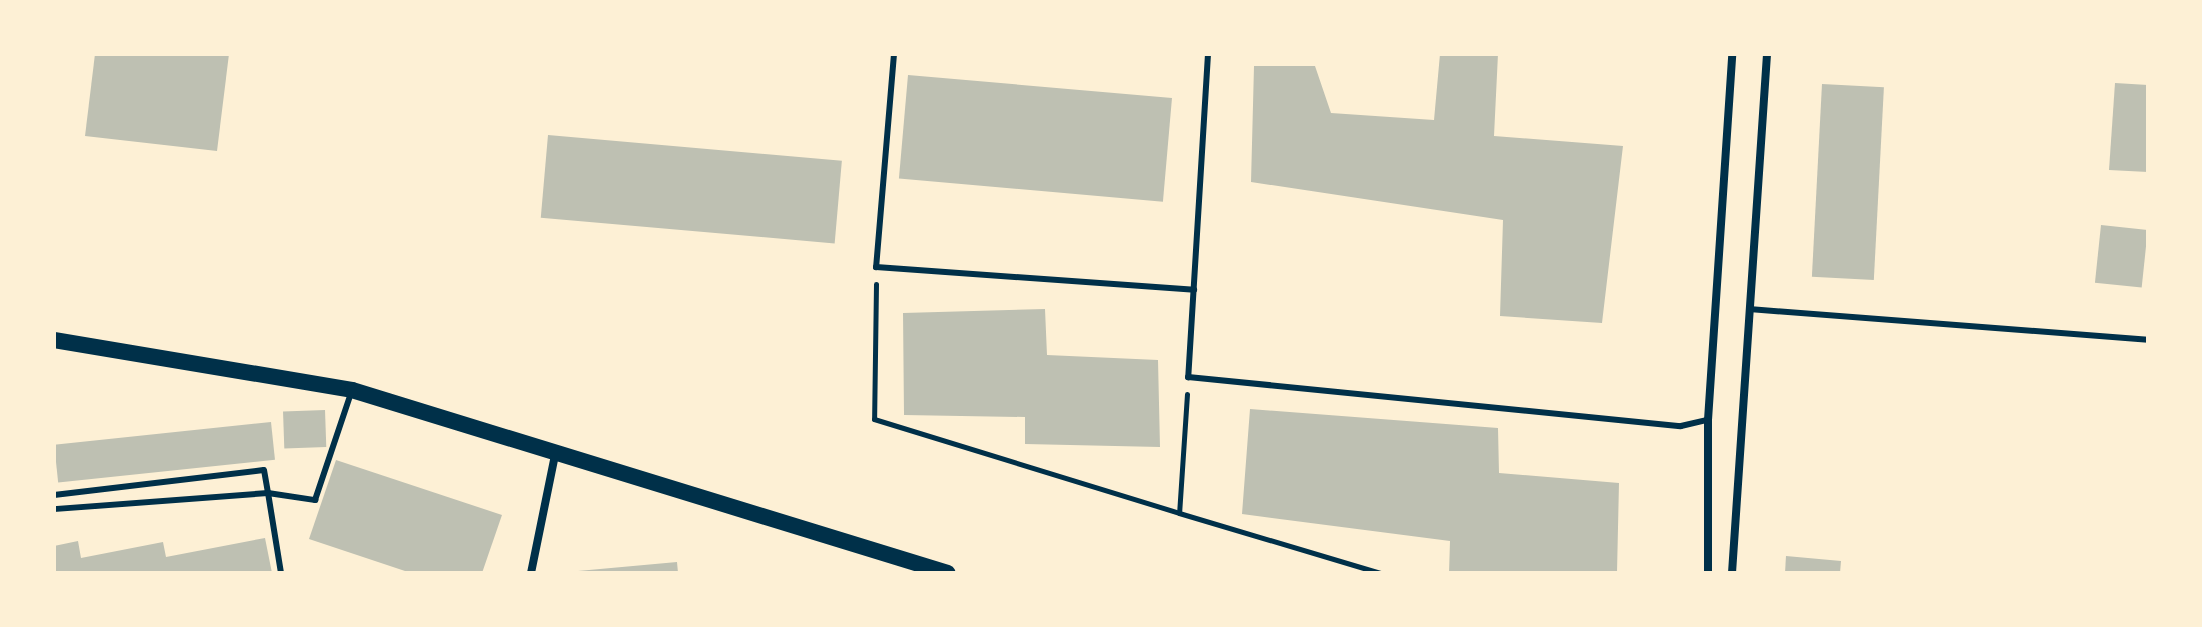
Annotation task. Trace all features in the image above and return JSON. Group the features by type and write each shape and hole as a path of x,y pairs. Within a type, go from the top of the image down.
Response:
{"main road":[{"path":"54,340 352,390 556,449 948,573"}],"street":[{"path":"1708,573 1708,420 1732,54"},
{"path":"1732,573 1767,54"},
{"path":"531,573 556,449"}],"lane":[{"path":"894,54 876,267 1194,290"},
{"path":"1208,54 1188,377 1681,426 1708,420"},
{"path":"1749,309 2148,340"},
{"path":"54,509 268,493 315,500 352,390"},
{"path":"54,495 264,470 281,573"}],"path":[{"path":"876,267 874,419 1380,573"},
{"path":"1179,513 1188,377"}],"building":[{"path":"95,54 229,54 217,151 85,136"},
{"path":"1440,54 1498,54 1494,136 1623,146 1602,323 1500,316 1503,220 1251,182 1254,66 1315,66 1331,113 1434,120"},
{"path":"908,75 1172,98 1163,202 899,179"},
{"path":"2115,83 2148,85 2148,172 2109,170"},
{"path":"1822,84 1884,87 1874,280 1812,277"},
{"path":"548,135 842,161 835,243 541,218"},
{"path":"2101,225 2148,230 2142,288 2095,283"},
{"path":"1045,309 1047,355 1158,360 1160,447 1025,444 1025,417 904,415 903,313"},
{"path":"1250,409 1498,428 1499,473 1619,483 1617,573 1449,573 1450,541 1242,514"},
{"path":"325,410 326,447 284,448 283,411"},
{"path":"271,422 275,460 58,483 54,445"},
{"path":"336,460 502,515 482,573 411,573 309,539"},
{"path":"265,538 272,573 54,573 54,546 78,541 81,558 163,542 166,557"},
{"path":"1786,556 1841,561 1840,573 1785,573"},
{"path":"677,562 678,573 578,573 578,571"}]}
